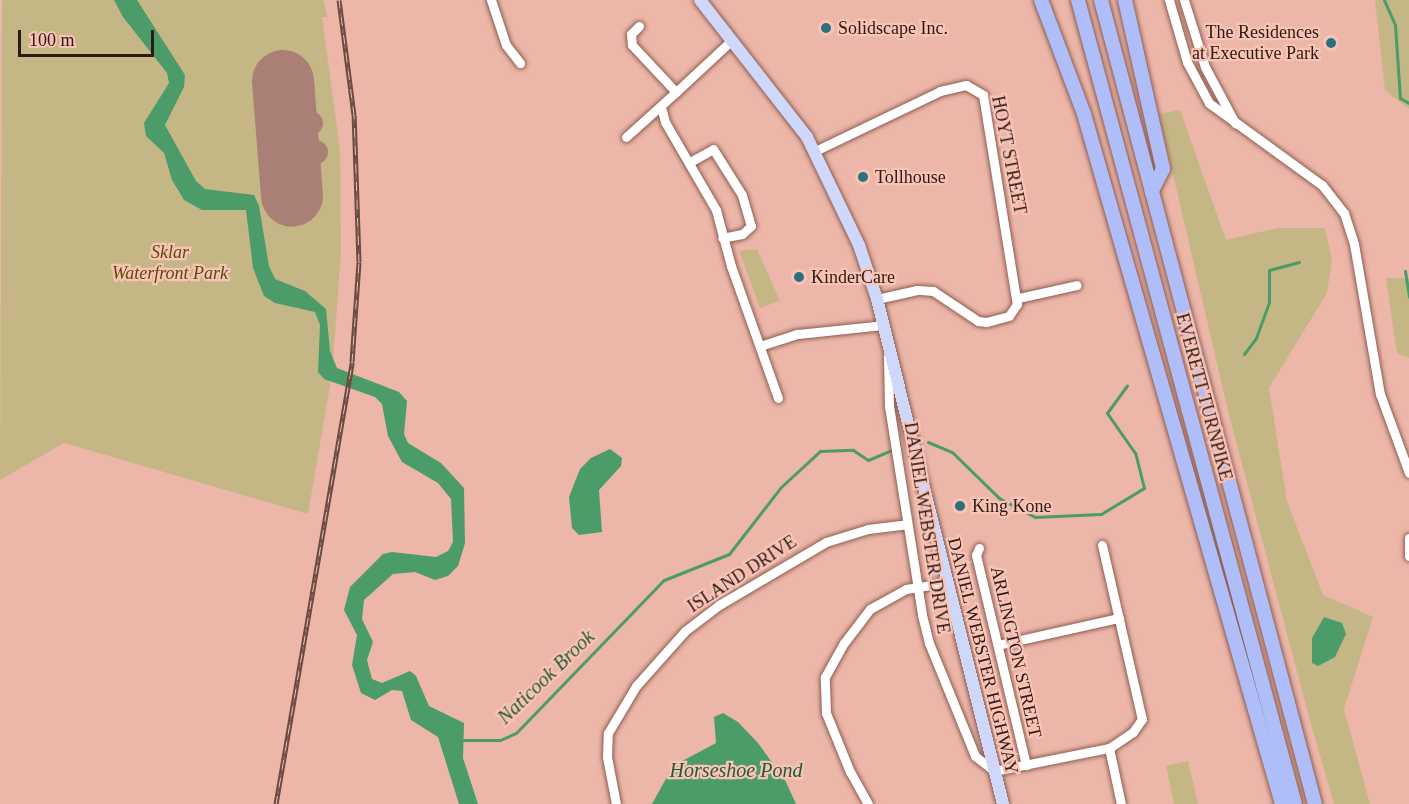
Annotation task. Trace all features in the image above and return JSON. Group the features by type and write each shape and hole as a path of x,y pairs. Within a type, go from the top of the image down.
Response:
{"highway":[{"path":"1041,0 1084,114 1282,804"},
{"name":"EVERETT TURNPIKE","path":"1078,0 1295,804"},
{"name":"EVERETT TURNPIKE","path":"1101,0 1316,804"},
{"path":"1125,0 1163,169 1152,191"}],"main road":[{"name":"DANIEL WEBSTER HIGHWAY","path":"700,0 788,109 815,151 852,226 877,299 945,583 1003,804"}],"street":[{"path":"491,0 506,45 520,63"},
{"path":"1169,0 1196,81 1209,103 1322,185 1344,213 1354,244 1380,394 1409,472"},
{"path":"1184,0 1196,45 1235,123"},
{"path":"639,26 630,34 632,45 676,92"},
{"path":"626,136 661,107 732,40"},
{"name":"HOYT STREET","path":"815,151 940,91 966,85 979,90 985,102 1019,298"},
{"path":"661,107 665,122 716,210 722,238 778,398"},
{"path":"690,162 713,149 742,195 751,226 742,234 722,238"},
{"path":"877,299 917,290 933,291 978,321 986,322 1008,316 1019,298 1077,285"},
{"path":"760,346 798,334 883,325"},
{"name":"DANIEL WEBSTER DRIVE","path":"888,344 887,390 902,467 907,524 917,587 929,643 958,720 975,756 994,771"},
{"name":"ISLAND DRIVE","path":"616,804 607,757 608,733 636,686 685,631 719,605 826,542 868,529 907,524"},
{"path":"1409,538 1409,556"},
{"path":"994,771 1109,748 1133,732 1142,719 1102,545"},
{"name":"ARLINGTON STREET","path":"979,548 976,555 1026,765"},
{"path":"868,804 850,772 826,713 825,677 844,643 870,609 896,593 945,583"},
{"path":"998,645 1119,618"},
{"path":"1109,748 1121,804"}],"green space":[{"name":"Sklar Waterfront Park","path":"2,0 324,0 327,17 322,17 340,150 341,252 332,374 308,514 64,443 0,480"},
{"path":"1375,0 1409,0 1409,109 1385,90"},
{"path":"1180,110 1226,240 1277,228 1325,228 1332,260 1327,293 1269,388 1287,501 1323,595 1373,617 1344,709 1370,804 1334,804 1310,721 1228,411 1159,114"},
{"path":"757,249 780,301 760,308 739,251"},
{"path":"1386,278 1409,278 1409,358 1397,353"},
{"path":"1188,761 1198,804 1174,804 1166,766"}],"water":[{"path":"114,0 137,0 185,75 184,87 165,125 196,181 205,189 254,195 259,206 269,266 275,279 305,291 326,309 330,351 337,368 399,392 407,401 404,434 408,443 441,463 464,488 465,543 458,566 448,576 435,580 415,572 393,574 364,600 362,619 373,642 367,660 372,679 382,683 410,671 416,676 429,706 464,723 463,758 478,804 459,804 438,737 411,720 402,691 392,690 375,700 361,693 352,665 357,635 344,610 350,587 383,554 392,552 436,557 448,551 453,542 451,499 438,483 402,462 388,436 382,404 375,397 324,379 318,372 320,325 315,312 275,303 264,296 253,268 246,210 202,210 184,200 172,180 164,153 146,136 144,123 169,83 167,73 123,17"},
{"path":"610,449 622,458 621,466 599,490 602,532 579,535 572,528 569,497 580,469 591,458"},
{"path":"1324,617 1342,623 1346,634 1335,657 1318,666 1312,663 1312,638"},
{"name":"Horseshoe Pond","path":"723,713 738,722 758,743 786,782 796,804 652,804 673,766 716,743 714,717"}],"waterway":[{"name":"Naticook Brook","path":"1384,0 1395,25 1400,98 1409,103"},
{"name":"Naticook Brook","path":"1244,354 1256,338 1269,302 1269,270 1299,262"},
{"name":"Naticook Brook","path":"1405,271 1409,297"},
{"name":"Naticook Brook","path":"928,442 952,452 999,498 1035,517 1101,514 1144,488 1135,453 1107,413 1127,385"},
{"name":"Naticook Brook","path":"462,740 500,740 516,733 664,580 729,554 781,487 820,451 853,450 868,460 892,450"}],"taxiway":[{"path":"287,124 311,123"},
{"path":"289,154 316,152"}],"runway":[{"path":"283,81 292,196"}],"railway":[{"path":"276,804 352,362 359,262 354,115 339,0"}],"place":[{"name":"Solidscape Inc.","path":"826,28"},
{"name":"The Residences at Executive Park","path":"1331,43"},
{"name":"Tollhouse","path":"863,177"},
{"name":"KinderCare","path":"799,277"},
{"name":"King Kone","path":"960,506"}]}
